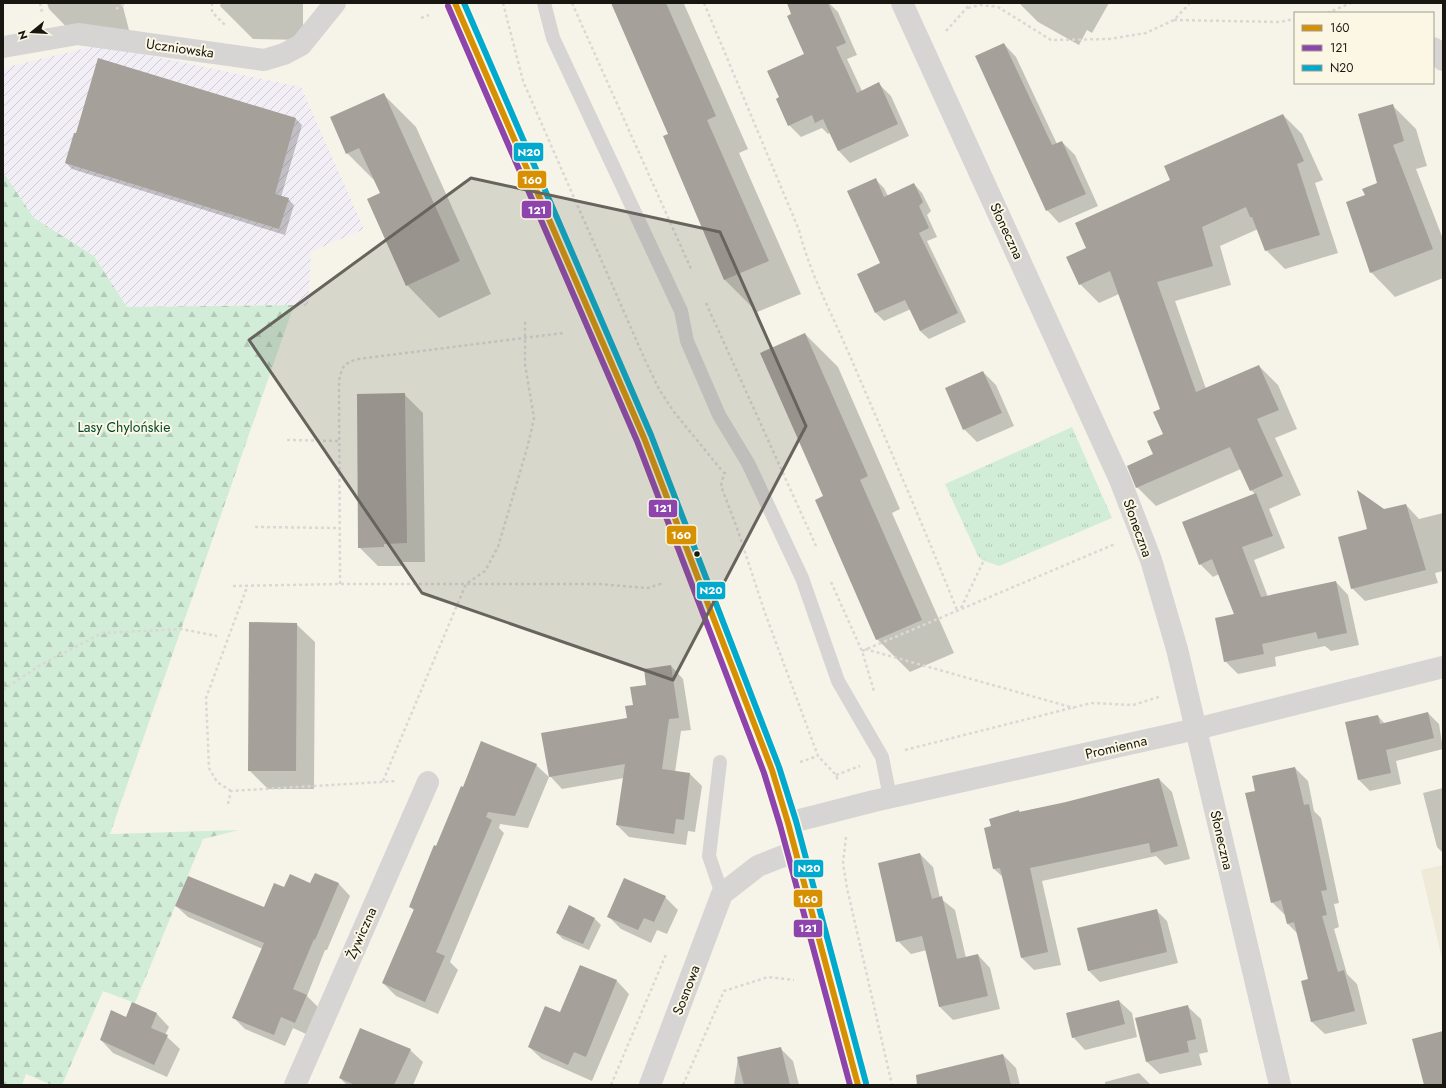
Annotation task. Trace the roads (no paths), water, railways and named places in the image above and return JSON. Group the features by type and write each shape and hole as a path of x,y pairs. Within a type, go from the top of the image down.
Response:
{"street":[{"name":"Uczniowska","path":"3,47 78,34 264,60 284,54 301,45 335,3"},
{"path":"455,3 644,438 772,770 796,850 858,1085"},
{"name":"Słoneczna","path":"902,3 1104,442 1151,560 1174,641 1196,729 1280,1085"},
{"path":"1434,49 1443,60"},
{"name":"Promienna","path":"788,823 890,797 1196,729 1443,667"},
{"name":"Żywiczna","path":"295,1085 428,782"},
{"path":"722,894 758,866 796,850"},
{"name":"Sosnowa","path":"650,1085 722,894"}],"lane":[{"path":"544,3 553,38 681,311 687,341 719,415 748,463 802,578 838,681 882,757 890,797"},
{"path":"720,762 709,856 722,894"}],"park label":[{"name":"Lasy Chylońskie","path":"124,427"}]}
